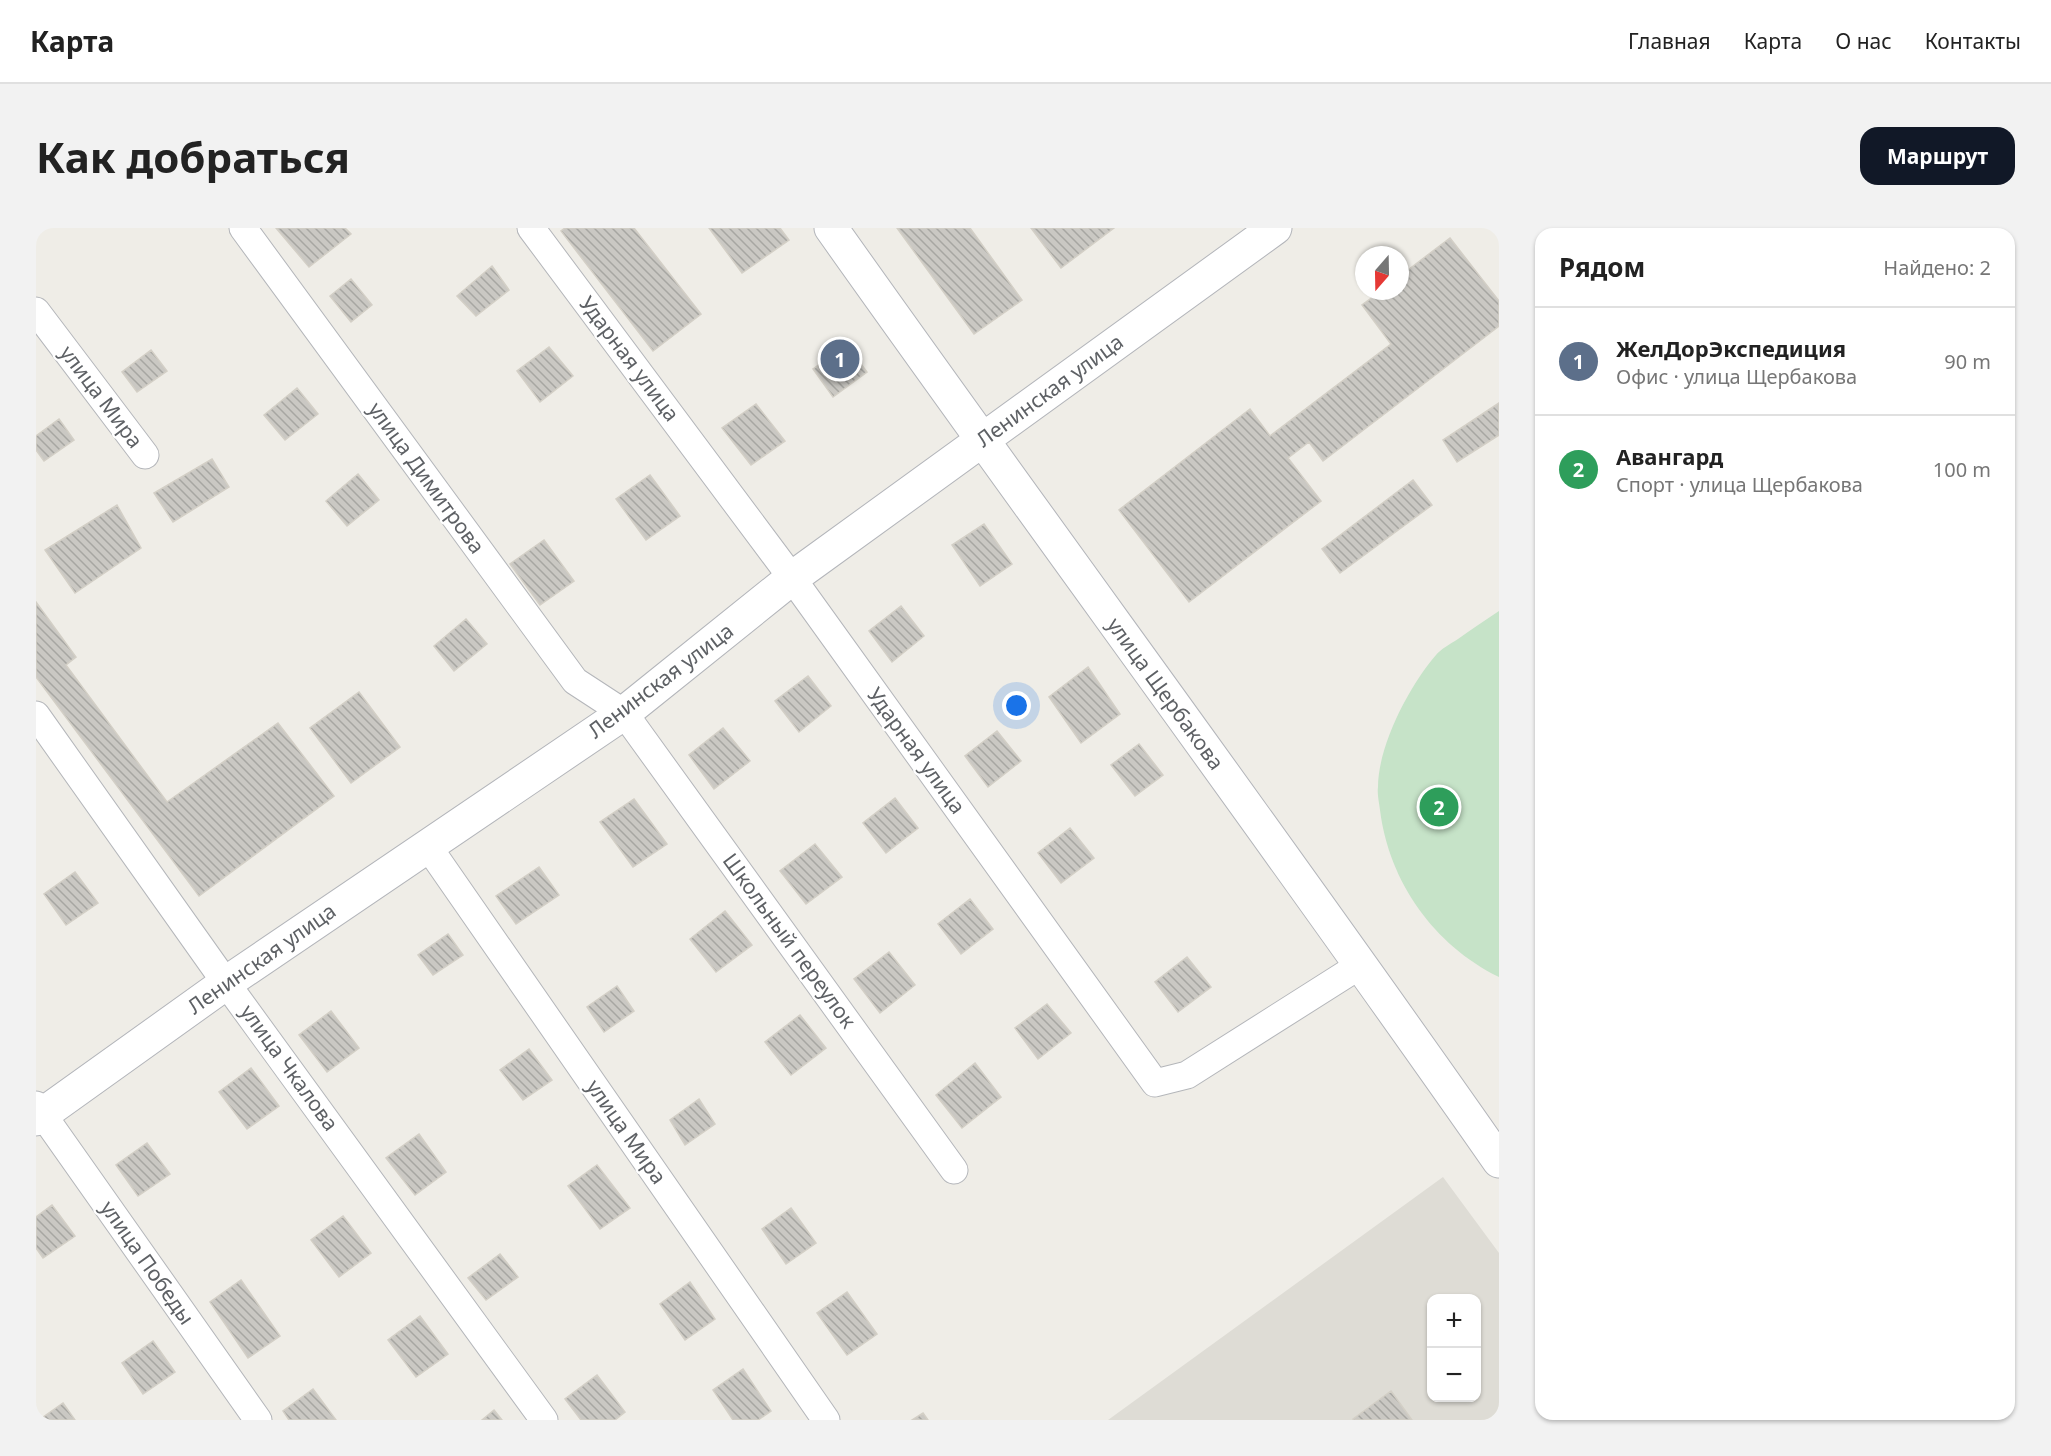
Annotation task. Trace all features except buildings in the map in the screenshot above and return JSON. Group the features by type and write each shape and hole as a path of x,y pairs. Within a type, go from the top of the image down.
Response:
{"main road":[{"name":"улица Щербакова","path":"831,228 982,441 1362,964 1499,1161"},
{"name":"Ленинская улица","path":"38,1113 226,982 624,713 792,578 1275,228"}],"street":[{"name":"улица Димитрова","path":"243,228 575,681 624,713"},
{"name":"Ударная улица","path":"531,228 792,578 1155,1083 1187,1074 1362,964"},
{"name":"улица Мира","path":"36,311 145,455"},
{"name":"Школьный переулок","path":"624,713 954,1170"},
{"name":"улица Чкалова","path":"36,715 226,982 544,1420"},
{"name":"улица Мира","path":"427,845 826,1420"},
{"name":"улица Победы","path":"38,1113 258,1420"}],"shaded area":[{"path":"1443,1177 1499,1253 1499,1420 1108,1420"}],"green space":[{"path":"1499,611 1499,977 1454,948 1418,908 1393,862 1385,837 1378,792 1379,771 1389,735 1406,700 1426,668 1440,651"}],"place":[{"name":"ЖелДорЭкспедиция","path":"840,359"},
{"name":"Авангард","path":"1439,807"}]}
